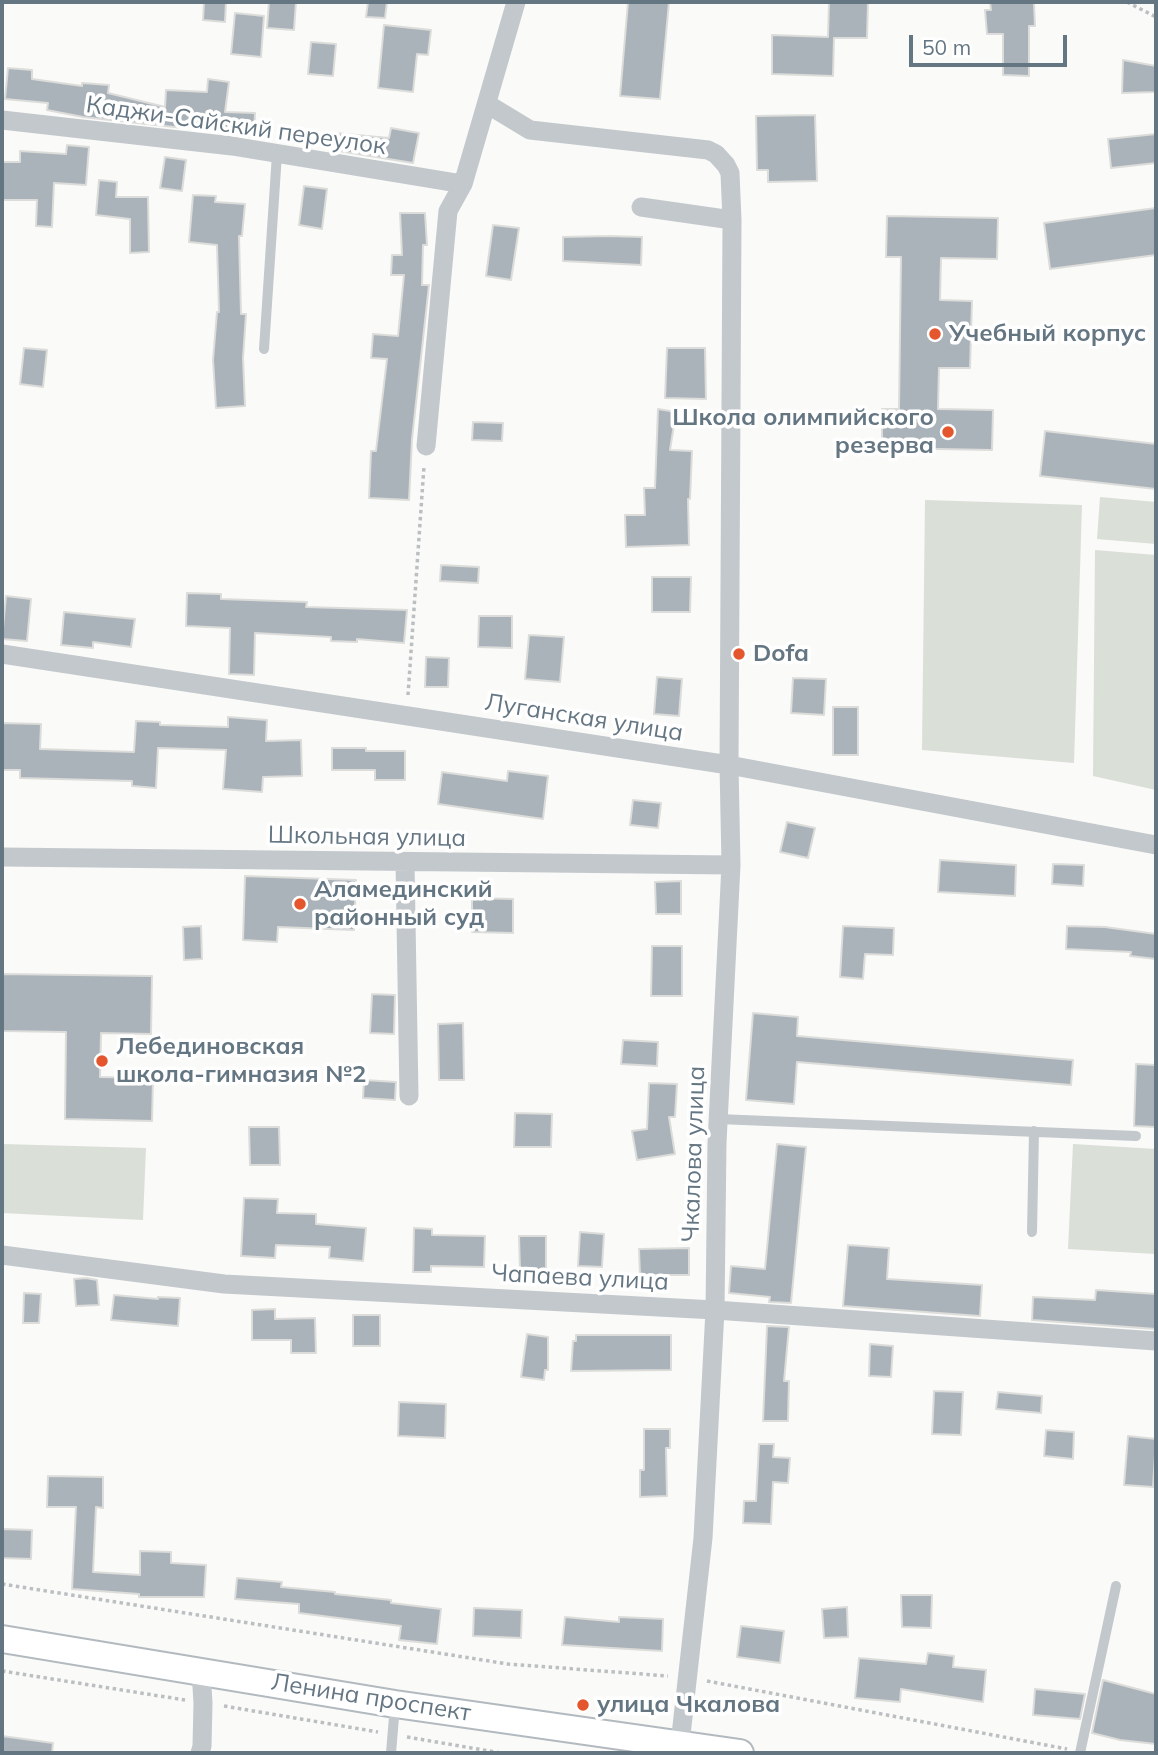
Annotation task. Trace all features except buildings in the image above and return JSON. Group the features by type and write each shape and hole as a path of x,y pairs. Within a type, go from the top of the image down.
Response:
{"main road":[{"name":"Ленина проспект","path":"2,1639 680,1749 740,1753"}],"street":[{"path":"426,446 448,211 463,184 516,2"},
{"path":"487,104 530,130 708,150 726,165 730,173 729,765"},
{"name":"Каджи-Сайский переулок","path":"2,120 232,146 463,184"},
{"path":"641,207 732,220"},
{"name":"Луганская улица","path":"2,654 729,765 1156,845"},
{"name":"Чкалова улица","path":"680,1749 703,1538 715,1310 718,1119 732,865 729,765"},
{"name":"Школьная улица","path":"2,857 732,865"},
{"path":"405,862 409,1096"},
{"name":"Чапаева улица","path":"2,1255 224,1284 715,1310 1156,1341"},
{"path":"200,1753 203,1703 201,1671"}],"lane":[{"path":"264,349 277,154"},
{"path":"718,1119 1136,1136"},
{"path":"1032,1232 1034,1131"},
{"path":"1080,1753 1116,1586"},
{"path":"391,1753 395,1704"}],"path":[{"path":"1127,2 1156,17"},
{"path":"407,715 426,446"},
{"path":"2,1584 508,1664 688,1678 1067,1749"},
{"path":"2,1671 501,1753"}],"shaded area":[{"path":"1100,497 1156,502 1156,544 1097,539"},
{"path":"925,500 1082,505 1074,763 922,750"},
{"path":"1095,550 1156,555 1156,790 1093,776"},
{"path":"2,1144 146,1148 143,1220 2,1213"},
{"path":"1073,1144 1156,1149 1156,1254 1068,1249"}],"place":[{"name":"Учебный корпус","path":"935,334"},
{"name":"Школа олимпийского резерва","path":"948,432"},
{"name":"Dofa","path":"739,654"},
{"name":"Аламединский районный суд","path":"300,904"},
{"name":"Лебединовская школа-гимназия №2","path":"102,1061"},
{"name":"улица Чкалова","path":"583,1705"}]}
